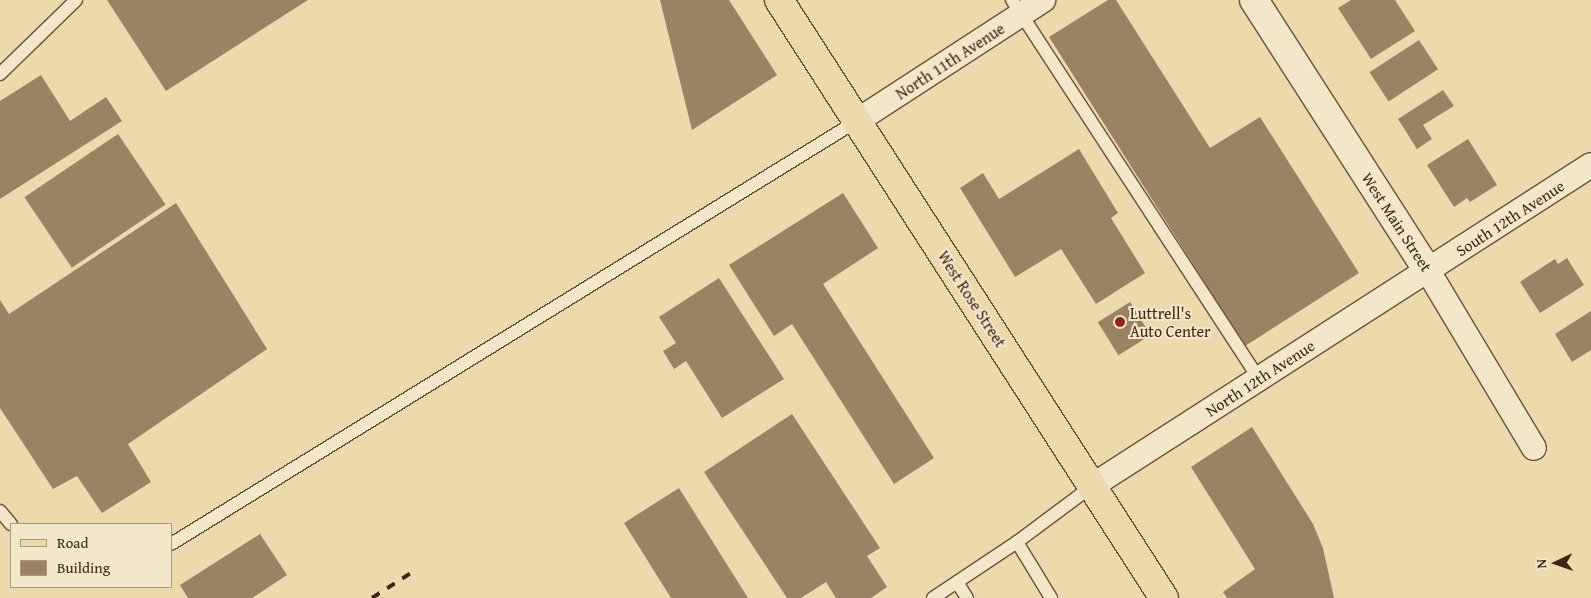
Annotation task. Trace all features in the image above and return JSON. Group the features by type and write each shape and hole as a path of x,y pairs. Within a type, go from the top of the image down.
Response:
{"main road":[{"name":"West Rose Street","path":"778,0 1164,598"}],"street":[{"name":"North 11th Avenue","path":"857,121 1017,7 1043,0"},
{"name":"West Main Street","path":"1254,0 1428,271 1534,448"},
{"name":"South 12th Avenue","path":"1428,271 1591,165"},
{"name":"North 12th Avenue","path":"1092,486 1428,271"}],"lane":[{"path":"0,74 76,0"},
{"path":"1017,7 1259,379"},
{"path":"172,543 857,121"},
{"path":"933,598 1017,542 1092,486"},
{"path":"0,512 10,523"},
{"path":"1017,542 1051,598"},
{"path":"957,582 967,598"}],"building":[{"path":"107,0 308,0 166,91"},
{"path":"660,0 729,0 777,75 692,130"},
{"path":"1108,0 1116,0 1210,148 1260,117 1359,273 1245,346 1049,37"},
{"path":"1351,0 1395,0 1415,31 1371,59 1338,8"},
{"path":"1419,40 1438,69 1389,101 1370,72"},
{"path":"41,75 70,121 106,97 122,121 0,199 0,101"},
{"path":"1443,90 1454,106 1423,125 1432,139 1417,149 1398,119"},
{"path":"118,134 166,204 72,268 24,197"},
{"path":"1468,139 1497,185 1470,202 1467,198 1454,207 1427,165"},
{"path":"1079,149 1118,213 1111,218 1145,273 1096,304 1061,249 1015,277 960,188 983,173 999,199"},
{"path":"843,193 878,248 823,284 934,458 894,484 792,324 774,336 729,265"},
{"path":"176,203 267,349 128,444 151,482 102,513 77,476 53,489 0,408 0,300 9,314"},
{"path":"1567,258 1584,285 1540,313 1520,282 1555,259 1558,264"},
{"path":"719,278 784,379 722,418 686,361 674,369 663,351 676,343 659,317"},
{"path":"1130,302 1151,335 1118,355 1098,322"},
{"path":"1591,311 1591,350 1572,362 1555,334"},
{"path":"792,414 880,548 867,556 887,587 871,598 836,598 826,582 801,598 787,598 704,472"},
{"path":"1252,427 1313,524 1323,548 1334,598 1227,598 1223,592 1255,569 1191,467"},
{"path":"679,488 748,598 671,598 624,523"},
{"path":"260,534 287,575 252,598 188,598 180,585"}],"railway":[{"path":"372,598 411,573"}],"place":[{"name":"Luttrell's Auto Center","path":"1120,322"}]}
